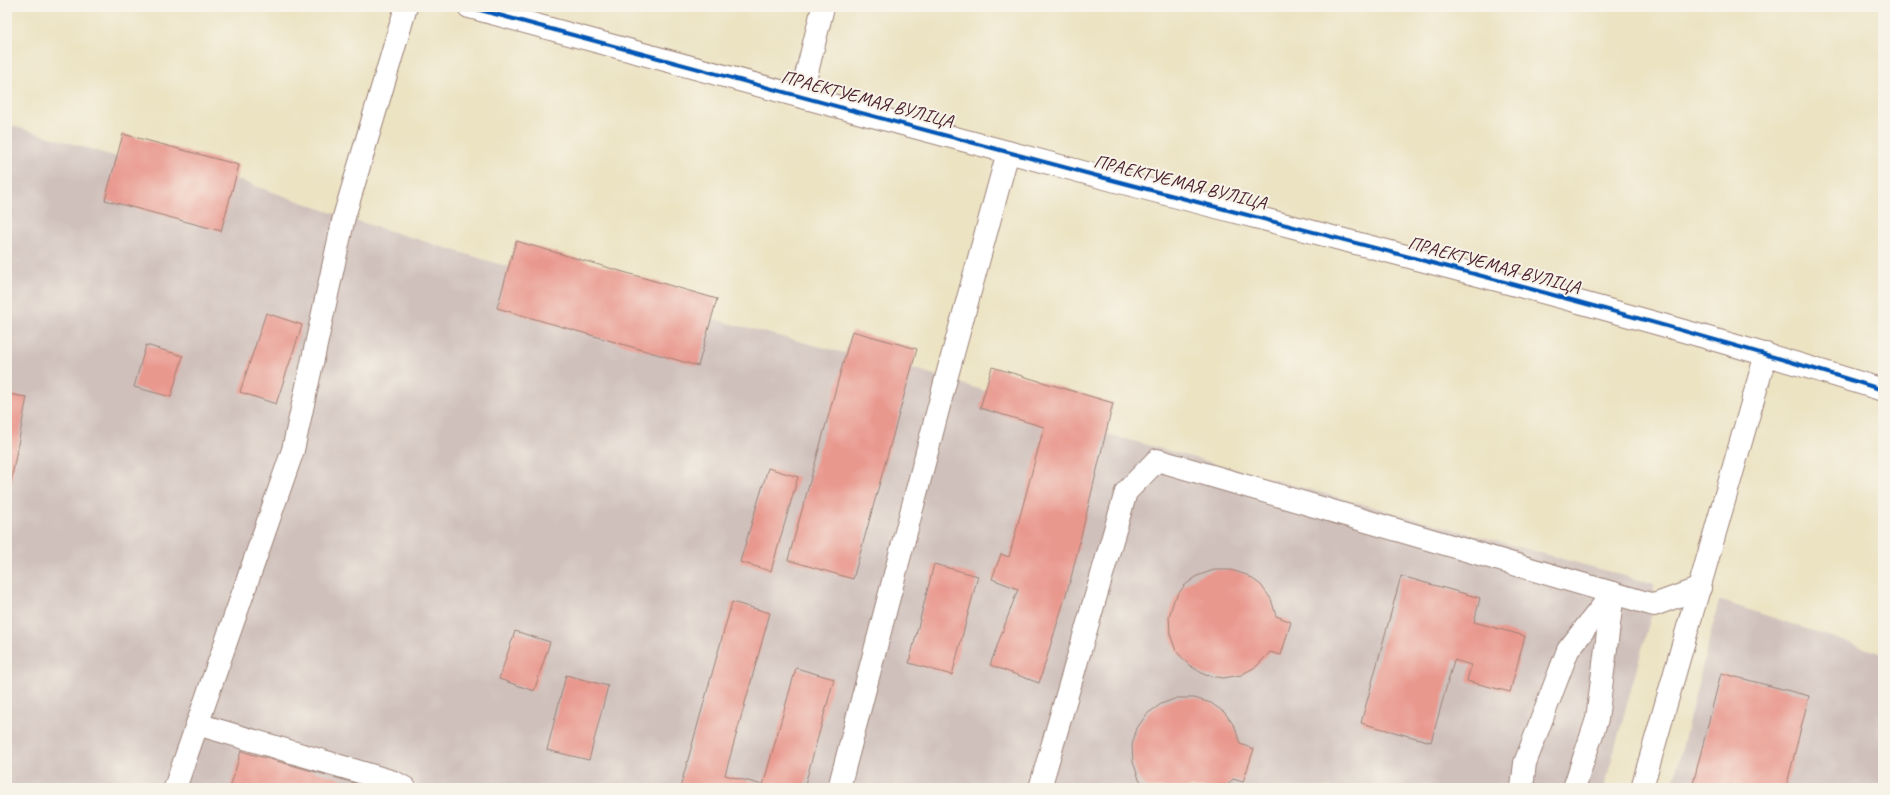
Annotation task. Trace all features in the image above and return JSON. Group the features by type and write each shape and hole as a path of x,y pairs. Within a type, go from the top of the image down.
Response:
{"street":[{"path":"175,788 293,450 344,216 406,7"},
{"name":"ПРАЕКТУЕМАЯ ВУЛІЦА","path":"469,7 1008,152 1439,263 1766,354 1883,390"},
{"path":"801,96 823,7"},
{"path":"839,788 944,386 1008,152"},
{"path":"1642,788 1766,354"},
{"path":"1040,788 1126,492 1157,460 1654,605 1700,588"},
{"path":"1522,788 1525,763 1568,650 1613,593"},
{"path":"1574,788 1597,719 1613,593"},
{"path":"198,724 394,782 406,788"}],"shaded area":[{"path":"7,124 117,157 123,134 239,165 236,179 344,217 509,267 516,241 717,299 712,319 845,353 852,331 917,349 912,368 985,391 992,367 1113,403 1107,434 1654,584 1654,605 1604,788 7,788"},
{"path":"1719,600 1883,654 1883,788 1672,788"}],"building":[{"path":"123,134 239,165 221,231 105,200"},
{"path":"516,241 717,299 698,366 497,308"},
{"path":"266,313 302,325 276,404 240,392"},
{"path":"852,331 917,349 853,579 788,560"},
{"path":"146,345 183,356 171,397 134,387"},
{"path":"992,367 1113,403 1071,578 1039,683 990,665 1018,589 992,579 1001,554 1009,557 1044,427 980,408"},
{"path":"7,394 27,397 8,497 7,497"},
{"path":"768,468 798,477 771,571 740,562"},
{"path":"934,564 978,576 952,675 909,663"},
{"path":"1214,570 1231,570 1247,575 1261,585 1271,599 1276,616 1291,622 1281,655 1270,652 1257,666 1241,675 1223,678 1205,675 1189,665 1176,651 1170,634 1169,617 1174,600 1184,586 1197,576"},
{"path":"1401,576 1480,598 1474,622 1525,636 1510,692 1467,681 1471,665 1454,660 1431,742 1361,723"},
{"path":"732,602 770,613 725,775 763,785 796,668 834,679 804,788 680,788"},
{"path":"515,631 550,642 534,691 499,679"},
{"path":"1721,673 1809,696 1786,788 1692,788"},
{"path":"566,675 608,686 589,760 547,750"},
{"path":"1177,698 1194,698 1211,703 1225,713 1235,727 1240,744 1254,749 1243,782 1233,779 1225,788 1147,788 1139,779 1133,762 1132,745 1137,728 1147,714 1161,704"},
{"path":"241,751 373,788 230,788"}],"cycle path":[{"path":"469,7 1035,160 1405,256 1693,333 1883,390"}]}
